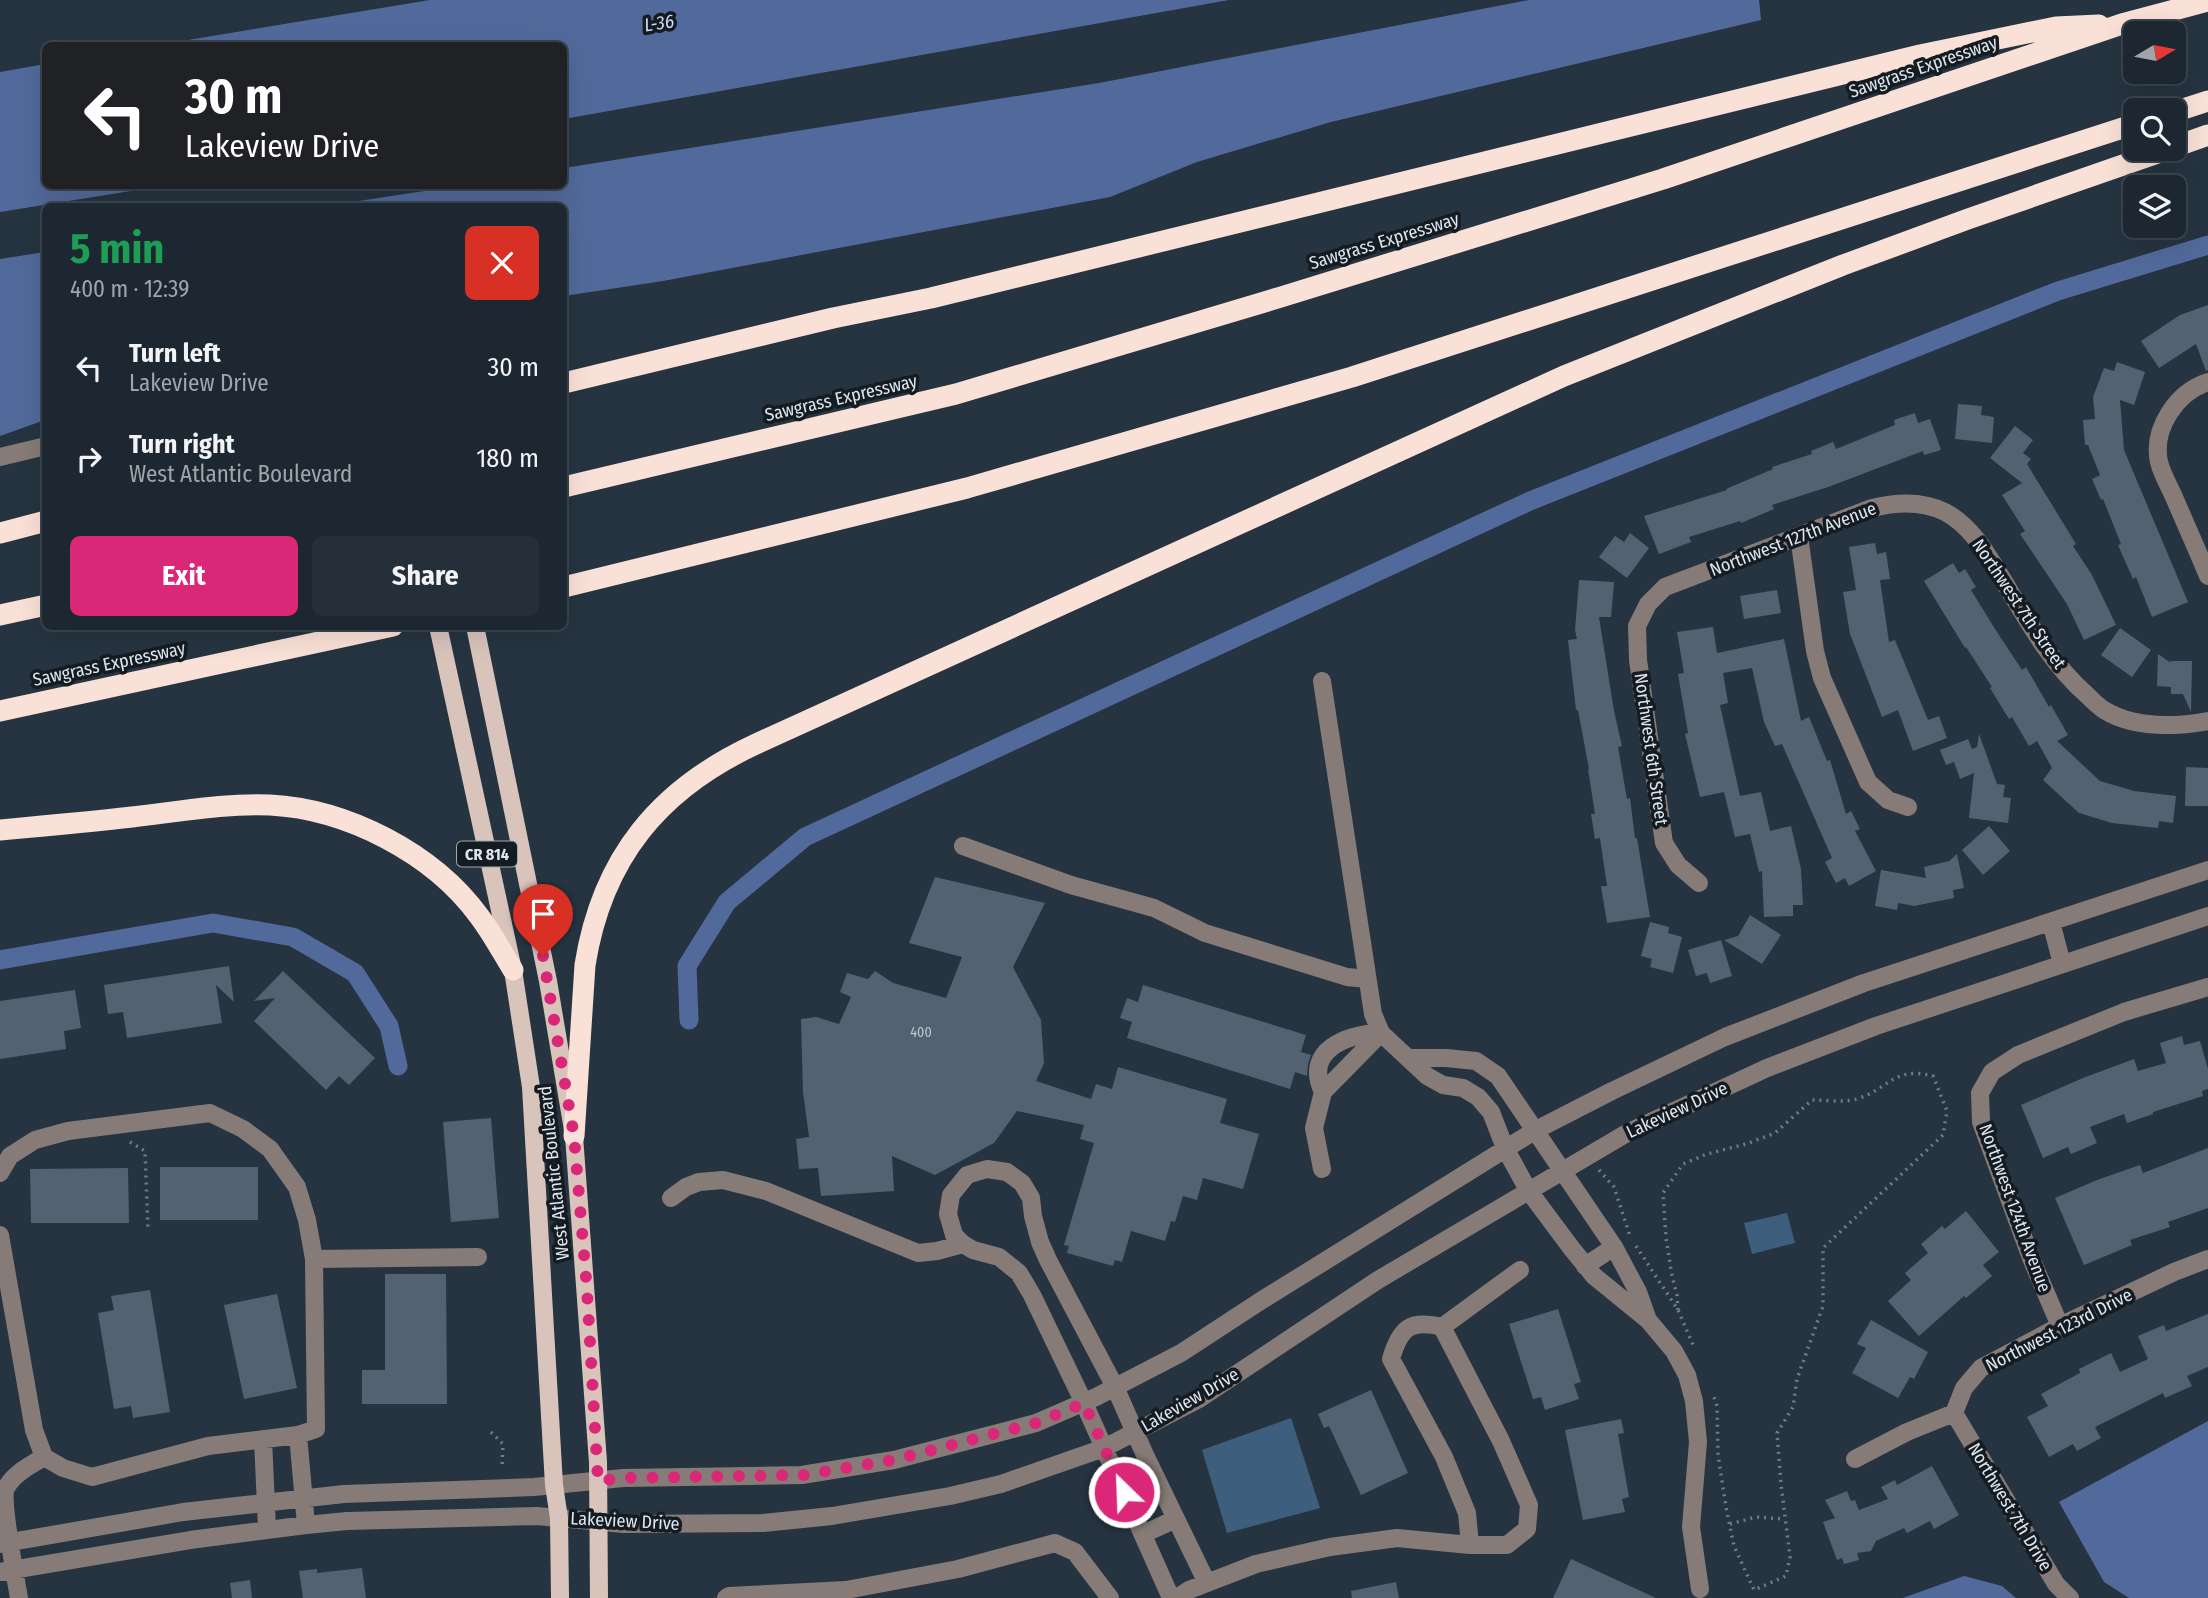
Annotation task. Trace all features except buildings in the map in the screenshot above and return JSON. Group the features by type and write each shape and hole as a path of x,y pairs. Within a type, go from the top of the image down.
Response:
{"highway":[{"name":"Sawgrass Expressway","path":"567,486 956,394 1281,297 1663,178 2122,24 2208,1"},
{"path":"567,382 833,318 971,288 1920,55 2056,27 2122,24"},
{"path":"2186,108 2208,102"},
{"path":"567,586 967,488 1352,377 2123,128"},
{"path":"2186,143 2208,135"},
{"path":"574,1136 585,965 600,906 607,887 633,840 667,802 708,768 1564,376 1843,265 2134,161"},
{"path":"0,533 42,522"},
{"path":"0,615 42,606"},
{"name":"Sawgrass Expressway","path":"0,711 377,630"},
{"path":"0,830 234,806 287,807 324,814 376,833 423,862 471,906 513,970"}],"main road":[{"name":"West Atlantic Boulevard","path":"439,630 513,970 531,1087 554,1485 559,1518 560,1598"},
{"name":"West Atlantic Boulevard","path":"476,630 548,981 574,1136 586,1278 598,1481 599,1598"}],"street":[{"path":"2208,382 2196,386 2180,398 2168,415 2160,438 2159,461 2208,576"},
{"path":"0,457 42,447"},
{"name":"Northwest 127th Avenue","path":"1648,604 1665,587 1872,508 1895,502 1919,504 1945,512"},
{"name":"Northwest 7th Street","path":"1945,512 1966,528 1983,548 2045,648 2074,684 2103,710 2127,720 2152,724 2183,725 2208,721"},
{"path":"1799,536 1815,651 1822,678 1868,782 1888,800 1908,807"},
{"name":"Northwest 6th Street","path":"1648,604 1637,626 1638,660 1664,842 1678,865 1699,883"},
{"path":"1322,681 1373,1014 1381,1032 1427,1076 1443,1085 1464,1088 1478,1097 1491,1112 1505,1148 1528,1190 1585,1266 1648,1320 1674,1351 1687,1374 1694,1401 1698,1442 1691,1527 1700,1589"},
{"path":"962,846 1071,885 1154,908 1205,933 1347,976 1367,979"},
{"name":"Lakeview Drive","path":"6,1543 183,1512 344,1494 554,1485 623,1478 803,1475 894,1460 1036,1423 1084,1403 1181,1353 1536,1130 1726,1037 1864,983 2208,870"},
{"name":"Lakeview Drive","path":"7,1571 267,1529 347,1521 510,1516 624,1524 749,1523 832,1516 1001,1485 1104,1448 1199,1399 1378,1280 1627,1133 1767,1068 1876,1026 2208,916"},
{"path":"2051,922 2062,964"},
{"name":"Northwest 124th Avenue","path":"2060,1326 2031,1258 1981,1122 1980,1093 1992,1072 2018,1055 2124,1012 2208,987"},
{"path":"1323,1091 1318,1081 1322,1057 1334,1045 1349,1038 1381,1032"},
{"path":"1322,1169 1314,1128 1323,1091 1381,1032"},
{"path":"1409,1058 1476,1061 1498,1076 1614,1247 1638,1292 1648,1320"},
{"path":"0,1173 10,1156 35,1140 68,1131 210,1112 243,1129 270,1150 297,1187 307,1220 314,1259 316,1429 298,1435 208,1446 92,1477 63,1468 44,1457 34,1430 0,1235"},
{"path":"1171,1598 1084,1403 1032,1295 1018,1273 999,1257 973,1251 954,1235 948,1214 951,1195 967,1175 987,1169 1007,1172 1022,1182 1031,1198 1040,1242 1048,1260 1115,1387 1207,1583"},
{"path":"671,1198 686,1187 699,1182 723,1180 766,1191 918,1253 963,1244"},
{"path":"1585,1266 1614,1247"},
{"path":"314,1259 478,1257"},
{"name":"Northwest 123rd Drive","path":"1954,1413 1964,1388 1981,1368 2060,1326 2174,1272 2208,1259"},
{"path":"1442,1327 1520,1270"},
{"path":"1177,1598 1189,1590 1256,1564 1329,1547 1397,1538 1470,1545 1507,1545 1527,1529 1529,1505 1500,1441 1442,1327 1423,1322 1409,1328 1397,1338 1391,1359 1444,1457 1467,1513 1470,1545"},
{"path":"1855,1459 1907,1432 1954,1413"},
{"name":"Northwest 7th Drive","path":"1954,1413 2056,1584 2070,1598"},
{"path":"298,1435 306,1525"},
{"path":"263,1439 267,1529"},
{"path":"19,1598 7,1571 5,1490 18,1474 44,1457"},
{"path":"1143,1535 1176,1519"},
{"path":"726,1598 846,1590 958,1569 1055,1543 1075,1552 1110,1598"}],"path":[{"path":"1678,1310 1663,1193 1683,1164 1775,1133 1812,1100 1854,1100 1874,1092 1897,1075 1923,1073 1933,1076 1947,1111 1942,1135 1824,1248 1823,1306 1797,1379 1793,1407 1777,1433 1790,1557 1786,1577 1754,1590 1734,1546 1718,1455 1717,1406 1712,1393"},
{"path":"127,1140 145,1151 148,1229"},
{"path":"1599,1170 1614,1187 1630,1237 1678,1310 1693,1345"},
{"path":"491,1432 503,1444 502,1468"},
{"path":"1730,1524 1756,1517 1785,1519"}],"shaded area":[{"path":"1787,1213 1795,1243 1752,1254 1744,1223"},
{"path":"1291,1418 1320,1508 1227,1533 1202,1450"}],"water":[{"name":"L-36","path":"430,0 1229,0 567,118 567,42 176,42"},
{"path":"1529,0 1759,0 1761,20 1331,122 1197,162 1110,197 663,281 567,296 567,203 346,203 437,189 567,189 567,168 1099,83"},
{"path":"42,65 42,189 143,189 42,203 42,205 0,212 0,72"},
{"path":"42,252 42,421 0,436 0,259"},
{"path":"2208,1421 2208,1598 2129,1598 2104,1582 2059,1502"},
{"path":"1964,1576 2002,1586 2016,1598 1903,1598"}],"waterway":[{"path":"689,1020 687,966 727,902 805,837 1530,501 2058,291 2208,245"},
{"path":"0,960 213,923 293,937 355,973 389,1026 398,1066"}],"route":[{"path":"543,956 574,1136 587,1290 598,1481 623,1478 803,1475 894,1460 1036,1423 1084,1403 1124,1492"}]}
